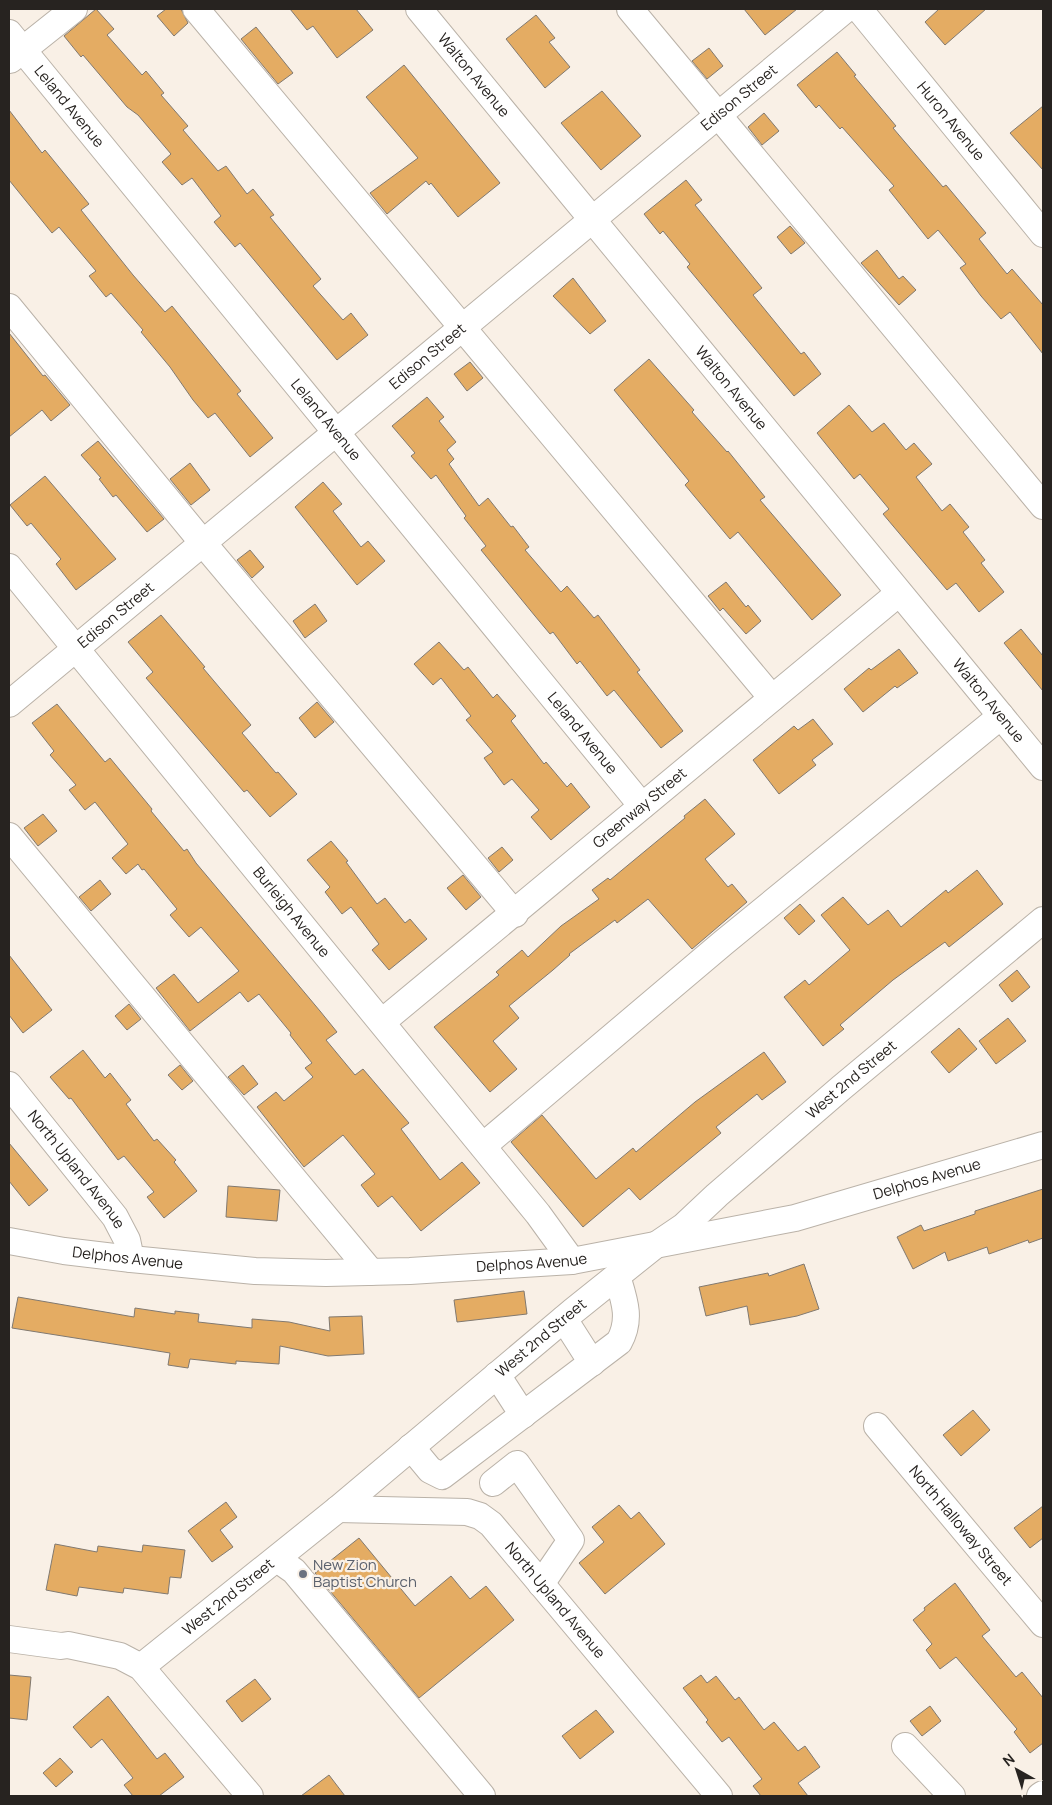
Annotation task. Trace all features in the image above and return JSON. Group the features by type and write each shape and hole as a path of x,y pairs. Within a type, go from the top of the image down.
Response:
{"street":[{"path":"13,48 74,9"},
{"path":"196,9 772,698"},
{"name":"Walton Avenue","path":"419,9 1043,767"},
{"path":"630,9 1043,506"},
{"name":"Edison Street","path":"9,704 846,9"},
{"name":"Huron Avenue","path":"859,9 1043,234"},
{"name":"Leland Avenue","path":"13,48 337,432 642,806"},
{"path":"9,308 514,914"},
{"name":"Burleigh Avenue","path":"9,567 483,1146 538,1214 572,1261"},
{"name":"Greenway Street","path":"382,1022 899,593"},
{"path":"483,1146 723,943 1001,716"},
{"path":"9,836 371,1272"},
{"name":"West 2nd Street","path":"141,1667 338,1509 564,1319 653,1247 684,1226 834,1094 1043,920"},
{"name":"North Upland Avenue","path":"9,1085 115,1217 126,1240 131,1259"},
{"name":"Delphos Avenue","path":"9,1241 64,1251 255,1271 371,1272 572,1261 653,1247 795,1218 1043,1145"},
{"path":"411,1448 430,1470 442,1476 619,1342 626,1330 627,1308 617,1276"},
{"path":"564,1319 592,1363"},
{"path":"497,1375 523,1415"},
{"name":"North Halloway Street","path":"877,1426 1043,1624"},
{"path":"338,1509 467,1512 480,1516 491,1494 493,1482 480,1448"},
{"path":"493,1482 517,1464 571,1540 540,1584"},
{"name":"North Upland Avenue","path":"480,1516 491,1524 719,1796"},
{"path":"277,1559 294,1571 482,1796"},
{"path":"9,1639 60,1646 68,1645 120,1656 141,1667 250,1796"},
{"path":"905,1746 952,1796"}],"building":[{"path":"96,9 114,29 107,35 142,75 146,71 164,93 161,95 188,126 183,130 218,171 226,166 247,194 253,189 274,215 270,217 321,279 313,286 343,320 351,313 368,335 337,360 240,243 235,247 214,222 221,216 192,178 182,185 162,162 171,154 138,115 127,107 83,55 81,57 64,36"},
{"path":"166,9 181,9 188,23 174,36 157,16"},
{"path":"290,9 356,9 373,30 337,58 313,26 307,30"},
{"path":"744,9 797,9 765,35"},
{"path":"939,9 986,9 945,45 925,22"},
{"path":"536,15 555,38 549,42 570,67 545,88 506,39"},
{"path":"256,27 293,73 278,84 241,39"},
{"path":"709,48 723,66 707,79 692,61"},
{"path":"837,52 856,75 854,76 896,126 893,128 943,187 946,185 986,233 979,239 1007,274 1012,269 1043,305 1043,354 1010,312 1001,319 960,268 966,264 938,230 928,239 889,190 894,186 842,127 840,129 819,105 816,108 797,85"},
{"path":"404,65 500,183 458,217 431,183 429,185 426,181 387,214 370,193 418,158 366,97"},
{"path":"602,91 641,136 601,170 561,123"},
{"path":"1043,106 1043,170 1010,133"},
{"path":"9,110 42,153 45,150 89,204 81,210 133,275 165,312 172,306 241,391 237,394 273,438 250,457 215,413 208,418 141,332 143,330 111,293 106,297 89,276 96,271 59,227 52,233 9,180"},
{"path":"764,113 779,131 762,145 748,127"},
{"path":"686,180 702,200 695,205 762,288 753,295 801,354 804,352 821,374 794,396 687,267 690,264 663,231 660,234 644,214"},
{"path":"790,226 805,243 791,254 777,237"},
{"path":"877,250 899,279 903,276 916,290 899,305 861,263"},
{"path":"573,278 606,321 590,334 553,296"},
{"path":"9,333 43,376 45,375 70,405 51,421 42,410 9,437"},
{"path":"649,359 694,410 692,412 728,451 765,497 760,500 841,595 812,620 738,532 730,539 685,485 689,481 614,390"},
{"path":"470,362 483,378 467,391 454,374"},
{"path":"427,397 444,417 439,421 456,442 447,450 454,459 449,464 479,506 488,498 529,547 525,550 561,592 567,586 594,618 598,615 640,670 637,672 683,731 661,748 614,690 607,696 580,661 577,664 553,632 550,634 481,550 486,546 464,518 466,516 436,475 431,479 411,456 415,453 392,426"},
{"path":"849,405 872,432 884,423 906,450 914,443 932,464 916,477 942,511 950,504 969,527 963,532 985,560 981,563 1004,592 979,612 956,583 947,590 883,514 889,509 860,474 854,479 817,433"},
{"path":"98,441 164,519 147,532 116,495 113,497 99,479 101,478 81,455"},
{"path":"190,463 210,490 191,505 170,479"},
{"path":"45,476 116,559 76,590 56,564 61,559 31,523 27,526 10,505"},
{"path":"323,482 342,504 333,511 361,547 368,541 385,561 357,585 295,507"},
{"path":"250,550 264,567 252,578 237,560"},
{"path":"726,582 746,607 748,605 761,621 746,634 723,608 720,611 708,596"},
{"path":"315,604 327,621 305,638 293,621"},
{"path":"161,615 251,725 242,733 276,773 278,772 297,794 270,817 247,790 244,792 146,678 153,672 128,642"},
{"path":"1021,629 1043,656 1043,691 1004,643"},
{"path":"439,642 464,670 468,667 493,698 497,694 516,716 511,721 544,764 546,762 567,787 571,783 590,807 551,840 531,817 539,810 512,779 504,785 484,758 493,752 466,720 471,716 441,678 433,685 414,664"},
{"path":"899,649 918,673 897,688 895,686 863,712 844,689 869,668 871,670"},
{"path":"317,702 334,722 315,738 299,718"},
{"path":"57,704 105,762 110,758 184,851 187,849 196,863 337,1032 326,1040 355,1075 363,1069 409,1123 401,1129 440,1180 462,1162 480,1183 421,1231 392,1196 378,1207 361,1185 375,1174 343,1135 304,1167 257,1107 276,1092 284,1101 313,1077 305,1068 312,1063 290,1035 291,1033 259,994 248,1002 240,992 190,1031 156,988 174,974 198,1003 239,971 201,927 189,937 170,915 177,909 144,869 142,870 138,864 126,874 112,858 128,844 95,802 85,810 69,790 76,785 50,755 54,751 32,723"},
{"path":"813,719 833,744 812,760 816,765 779,794 753,760 794,726 798,730"},
{"path":"705,799 735,834 705,859 728,887 732,884 747,902 692,949 648,899 617,923 615,920 569,954 553,970 509,1006 519,1018 493,1041 517,1069 490,1092 434,1027 499,975 496,972 522,950 528,957 561,926 599,899 592,890 608,878 610,880"},
{"path":"43,814 57,831 38,846 24,828"},
{"path":"331,841 348,861 346,862 377,904 385,898 405,923 410,919 427,939 389,970 372,950 379,944 351,907 342,914 325,892 330,887 307,860"},
{"path":"502,847 513,860 499,872 488,858"},
{"path":"977,870 1003,904 949,947 945,942 893,980 840,1025 844,1029 823,1046 784,997 805,980 809,985 850,950 821,915 843,897 868,925 888,910 901,927 946,890 948,893"},
{"path":"463,875 481,897 466,910 447,888"},
{"path":"100,880 111,894 91,911 79,897"},
{"path":"800,904 815,921 799,935 784,918"},
{"path":"9,955 52,1010 23,1033 9,1015"},
{"path":"1017,970 1030,987 1012,1002 999,985"},
{"path":"129,1004 141,1019 127,1030 115,1016"},
{"path":"1008,1018 1026,1041 996,1064 979,1041"},
{"path":"959,1028 977,1049 949,1073 931,1052"},
{"path":"83,1050 105,1078 110,1073 131,1100 126,1104 154,1141 157,1139 176,1160 174,1162 197,1191 164,1218 147,1197 154,1192 124,1156 118,1160 71,1098 69,1099 50,1077"},
{"path":"764,1052 786,1082 762,1100 757,1094 716,1127 721,1133 640,1200 629,1188 583,1227 511,1142 542,1115 596,1179 633,1148 636,1152 695,1102"},
{"path":"180,1065 193,1081 182,1090 168,1075"},
{"path":"243,1065 258,1084 244,1095 228,1077"},
{"path":"9,1143 48,1190 29,1206 9,1181"},
{"path":"228,1186 280,1190 277,1221 226,1217"},
{"path":"1043,1189 1043,1238 1029,1243 1028,1240 989,1254 987,1247 948,1261 945,1252 913,1269 897,1237 921,1225 924,1231 975,1214 975,1211"},
{"path":"804,1264 819,1309 797,1316 750,1325 747,1306 706,1316 699,1287 768,1273 769,1276"},
{"path":"524,1291 527,1314 457,1322 454,1300"},
{"path":"18,1297 134,1317 135,1308 175,1314 175,1311 199,1314 198,1322 252,1328 252,1319 289,1322 330,1331 329,1317 362,1316 364,1354 328,1356 280,1346 279,1364 236,1361 236,1364 190,1359 188,1368 168,1365 170,1353 12,1328"},
{"path":"973,1410 990,1430 961,1456 943,1435"},
{"path":"226,1502 237,1517 220,1530 233,1547 212,1562 188,1531"},
{"path":"619,1505 631,1519 639,1512 665,1544 605,1594 579,1563 604,1542 592,1527"},
{"path":"1043,1506 1043,1538 1030,1548 1014,1528"},
{"path":"359,1538 415,1606 451,1576 470,1599 486,1586 514,1620 419,1698 315,1573"},
{"path":"55,1544 97,1552 98,1546 142,1552 143,1545 185,1550 181,1578 170,1577 168,1594 124,1588 123,1593 79,1587 77,1596 46,1590"},
{"path":"955,1583 990,1630 982,1636 1016,1677 1022,1672 1043,1698 1043,1743 1030,1753 1014,1732 1017,1729 956,1657 940,1669 926,1650 932,1644 913,1620 925,1610 924,1608"},
{"path":"9,1675 31,1677 27,1720 9,1718"},
{"path":"701,1675 707,1683 716,1676 735,1700 739,1697 764,1730 774,1722 798,1751 805,1746 820,1767 798,1783 808,1796 761,1796 753,1786 762,1779 729,1737 722,1742 706,1722 708,1720 683,1688"},
{"path":"255,1679 271,1699 242,1722 226,1701"},
{"path":"108,1696 157,1759 165,1753 184,1777 159,1796 133,1796 124,1785 133,1778 102,1739 91,1748 73,1727"},
{"path":"930,1706 941,1721 922,1736 910,1721"},
{"path":"596,1710 614,1732 580,1759 562,1736"},
{"path":"60,1758 73,1772 56,1787 43,1773"},
{"path":"329,1775 345,1796 301,1796"}],"place":[{"name":"New Zion Baptist Church","path":"303,1574"}]}
